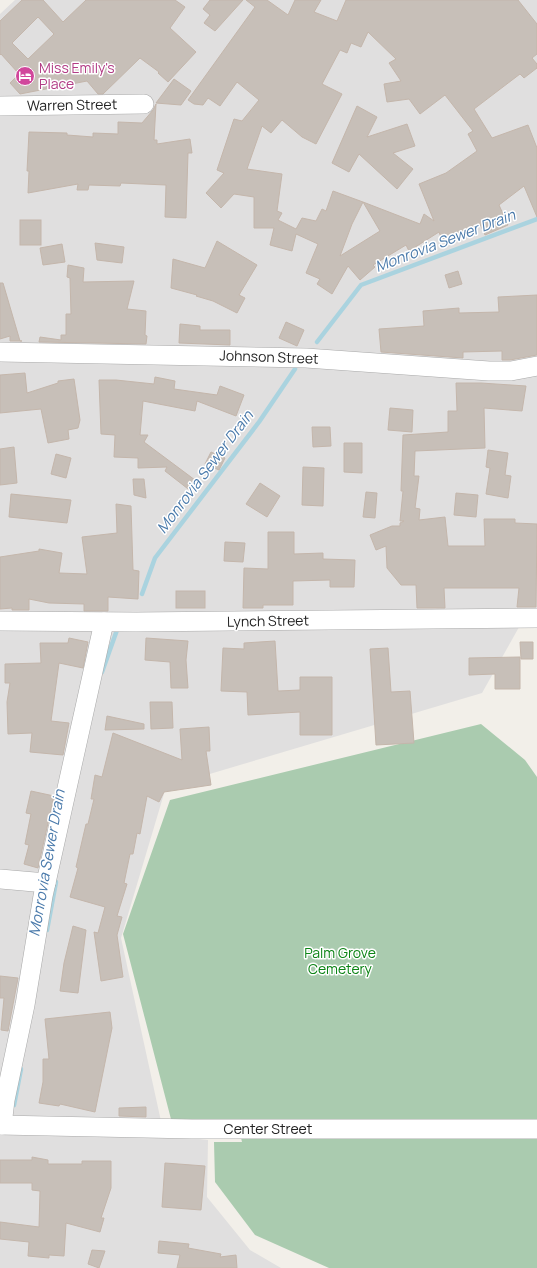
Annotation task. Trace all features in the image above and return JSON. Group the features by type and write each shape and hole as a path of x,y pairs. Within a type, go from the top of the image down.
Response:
{"street":[{"name":"Warren Street","path":"0,106 144,104"},
{"name":"Johnson Street","path":"0,352 306,358 489,371 510,371 537,366"},
{"name":"Lynch Street","path":"0,621 104,622 537,618"},
{"path":"1,1125 46,883 104,622"},
{"path":"0,879 46,883"},
{"name":"Center Street","path":"1,1125 192,1129 537,1129"}],"shaded area":[{"path":"15,0 537,0 537,619 523,620 482,693 166,787 121,938 164,1135 208,1140 207,1197 250,1250 281,1268 0,1268 0,14"}],"green space":[{"name":"Palm Grove Cemetery","path":"481,724 525,760 537,777 537,1268 329,1268 255,1235 215,1182 214,1142 242,1142 239,1129 211,1119 172,1123 123,934 170,800"}],"building":[{"path":"22,0 43,0 63,22 86,0 175,0 185,7 170,28 196,52 168,82 158,73 159,72 140,58 103,94 98,94 87,81 20,94 10,83 19,74 1,54 0,55 0,21","holes":["38,17 54,34 28,59 12,43"]},
{"path":"210,0 243,0 215,31 204,23 210,15 203,9"},
{"path":"246,0 267,0 288,15 295,0 321,0 314,12 337,21 346,0 518,0 537,24 537,54 532,58 537,64 537,68 524,78 520,74 474,109 492,138 528,125 537,148 537,217 524,186 499,205 508,225 485,235 480,224 442,240 439,232 409,251 406,245 373,265 375,267 360,280 348,266 332,294 317,284 320,279 306,273 318,244 296,234 292,251 270,245 274,228 254,228 254,197 234,194 221,208 206,193 224,173 217,170 234,119 242,121 259,100 237,82 220,106 208,98 203,105 194,104 188,100 255,7","holes":["368,32 396,59 389,63 401,81 384,84 387,102 409,99 420,114 445,95 473,131 468,134 477,151 446,173 419,184 434,221 424,214 420,224 333,191 326,211 322,209 316,221 302,218 296,229 278,220 282,213 277,211 282,174 247,169 262,126 271,133 282,120 302,137 316,144 342,94 322,84 340,50 347,53 351,43 361,47","363,202 380,231 340,256 352,224"]},
{"path":"174,79 191,91 181,105 156,103"},
{"path":"156,104 154,140 157,140 157,144 190,139 192,153 188,153 186,218 165,217 166,185 121,183 120,186 89,185 88,190 77,190 78,184 28,193 29,171 27,171 29,132 67,133 67,135 93,137 93,133 118,134 118,122 142,123"},
{"path":"357,106 377,117 367,137 407,124 415,146 393,153 413,169 397,189 359,154 349,172 332,163"},
{"path":"20,220 41,220 41,245 20,245"},
{"path":"217,241 257,265 239,295 245,298 237,313 213,301 171,288 173,259 205,268"},
{"path":"95,243 124,247 122,263 97,260"},
{"path":"62,244 65,262 43,265 40,248"},
{"path":"68,265 84,268 83,282 134,281 127,309 146,311 146,344 39,342 40,337 61,340 61,335 66,335 66,314 71,314 70,278 67,277"},
{"path":"458,271 462,284 449,288 445,275"},
{"path":"0,283 3,283 20,341 10,341 10,336 0,339"},
{"path":"537,295 537,355 502,360 502,351 463,352 463,358 381,352 379,329 424,326 423,311 459,308 459,313 499,312 498,297"},
{"path":"286,322 304,330 297,346 279,338"},
{"path":"180,324 200,326 200,330 230,330 230,345 179,343"},
{"path":"25,373 27,393 58,383 58,381 74,379 80,420 78,428 68,430 69,439 48,443 41,409 0,413 0,375"},
{"path":"155,377 175,381 174,389 217,395 220,386 244,395 236,416 197,401 195,411 143,401 140,435 148,435 144,442 199,483 192,492 165,471 167,467 138,468 138,458 114,457 115,435 101,434 99,380 116,380 154,384"},
{"path":"456,383 526,386 522,411 484,408 485,448 415,451 414,476 419,476 415,508 420,509 419,520 445,517 448,546 485,546 484,519 515,519 515,523 537,524 536,607 517,607 519,588 444,588 445,608 417,608 416,585 401,585 387,568 386,546 376,550 370,535 392,526 400,526 400,523 404,521 400,521 403,491 401,491 403,435 448,432 448,411 457,411"},
{"path":"390,408 413,410 412,432 388,430"},
{"path":"312,427 330,427 331,446 313,447"},
{"path":"344,443 362,443 362,473 344,472"},
{"path":"14,447 17,483 0,485 0,449"},
{"path":"488,450 508,453 505,475 511,476 508,498 486,494 490,468 486,467"},
{"path":"211,452 225,458 219,470 205,464"},
{"path":"56,454 71,458 66,478 51,474"},
{"path":"303,467 324,468 323,506 302,505"},
{"path":"133,479 144,479 146,498 134,495"},
{"path":"260,483 280,496 267,517 246,504"},
{"path":"366,492 377,493 375,518 363,517"},
{"path":"456,493 478,495 476,517 454,515"},
{"path":"11,494 71,500 67,523 9,517"},
{"path":"116,504 131,506 133,570 139,571 138,599 108,597 108,611 84,611 84,604 49,603 29,599 29,610 12,610 12,608 0,609 0,557 39,551 39,549 62,553 59,573 87,574 82,537 117,533"},
{"path":"268,532 294,532 294,554 323,553 323,559 355,560 354,587 330,587 330,580 293,581 293,605 263,605 263,608 243,608 244,568 268,569"},
{"path":"225,542 245,543 243,562 224,561"},
{"path":"176,591 205,591 205,608 176,608"},
{"path":"69,638 88,642 83,668 59,663 51,721 69,723 63,755 30,752 32,733 8,734 7,702 10,683 5,683 5,664 41,663 40,643 68,643"},
{"path":"146,638 188,641 186,660 188,688 171,688 170,662 145,660"},
{"path":"275,641 278,691 300,690 300,677 332,677 332,735 300,735 300,712 248,715 247,692 221,691 223,648 244,649 244,643"},
{"path":"520,642 533,642 533,659 521,659"},
{"path":"388,648 391,692 410,691 414,743 376,745 370,649"},
{"path":"520,657 520,689 495,689 495,674 469,675 469,658"},
{"path":"150,702 172,702 173,728 151,729"},
{"path":"107,716 144,724 144,729 105,730"},
{"path":"209,727 210,751 206,751 211,785 164,792 159,802 147,796 140,834 137,833 133,854 130,854 124,883 127,884 117,916 122,917 117,935 123,977 101,981 94,932 98,933 105,907 70,897 78,868 76,867 86,824 88,824 94,799 91,799 95,775 102,777 113,733 182,760 180,729"},
{"path":"31,791 54,796 38,868 24,864 29,845 25,844 31,814 26,813"},
{"path":"73,926 86,930 78,993 60,991 64,963"},
{"path":"0,976 18,978 8,1031 1,1030 4,998 0,998"},
{"path":"110,1012 112,1028 95,1112 60,1104 59,1106 39,1103 43,1082 43,1059 49,1059 45,1019"},
{"path":"146,1107 146,1117 119,1116 119,1108"},
{"path":"32,1157 48,1160 48,1164 82,1164 82,1161 111,1161 111,1188 101,1218 104,1218 100,1232 66,1223 64,1256 49,1255 49,1258 28,1256 29,1242 0,1239 0,1222 39,1227 40,1191 32,1190 32,1183 0,1183 0,1160 32,1160"},
{"path":"165,1163 205,1166 201,1210 162,1207"},
{"path":"159,1241 189,1244 188,1248 221,1254 220,1257 236,1255 237,1268 177,1268 180,1255 158,1253"},
{"path":"92,1250 105,1251 99,1268 88,1264"}],"waterway":[{"name":"Monrovia Sewer Drain","path":"317,342 361,285 537,219"},
{"name":"Monrovia Sewer Drain","path":"142,594 155,558 259,422 295,369"},
{"name":"Monrovia Sewer Drain","path":"102,672 117,630"},
{"name":"Monrovia Sewer Drain","path":"47,930 56,882"},
{"name":"Monrovia Sewer Drain","path":"14,1105 21,1069"}],"place":[{"name":"Miss Emily's Place","path":"25,76"}]}
